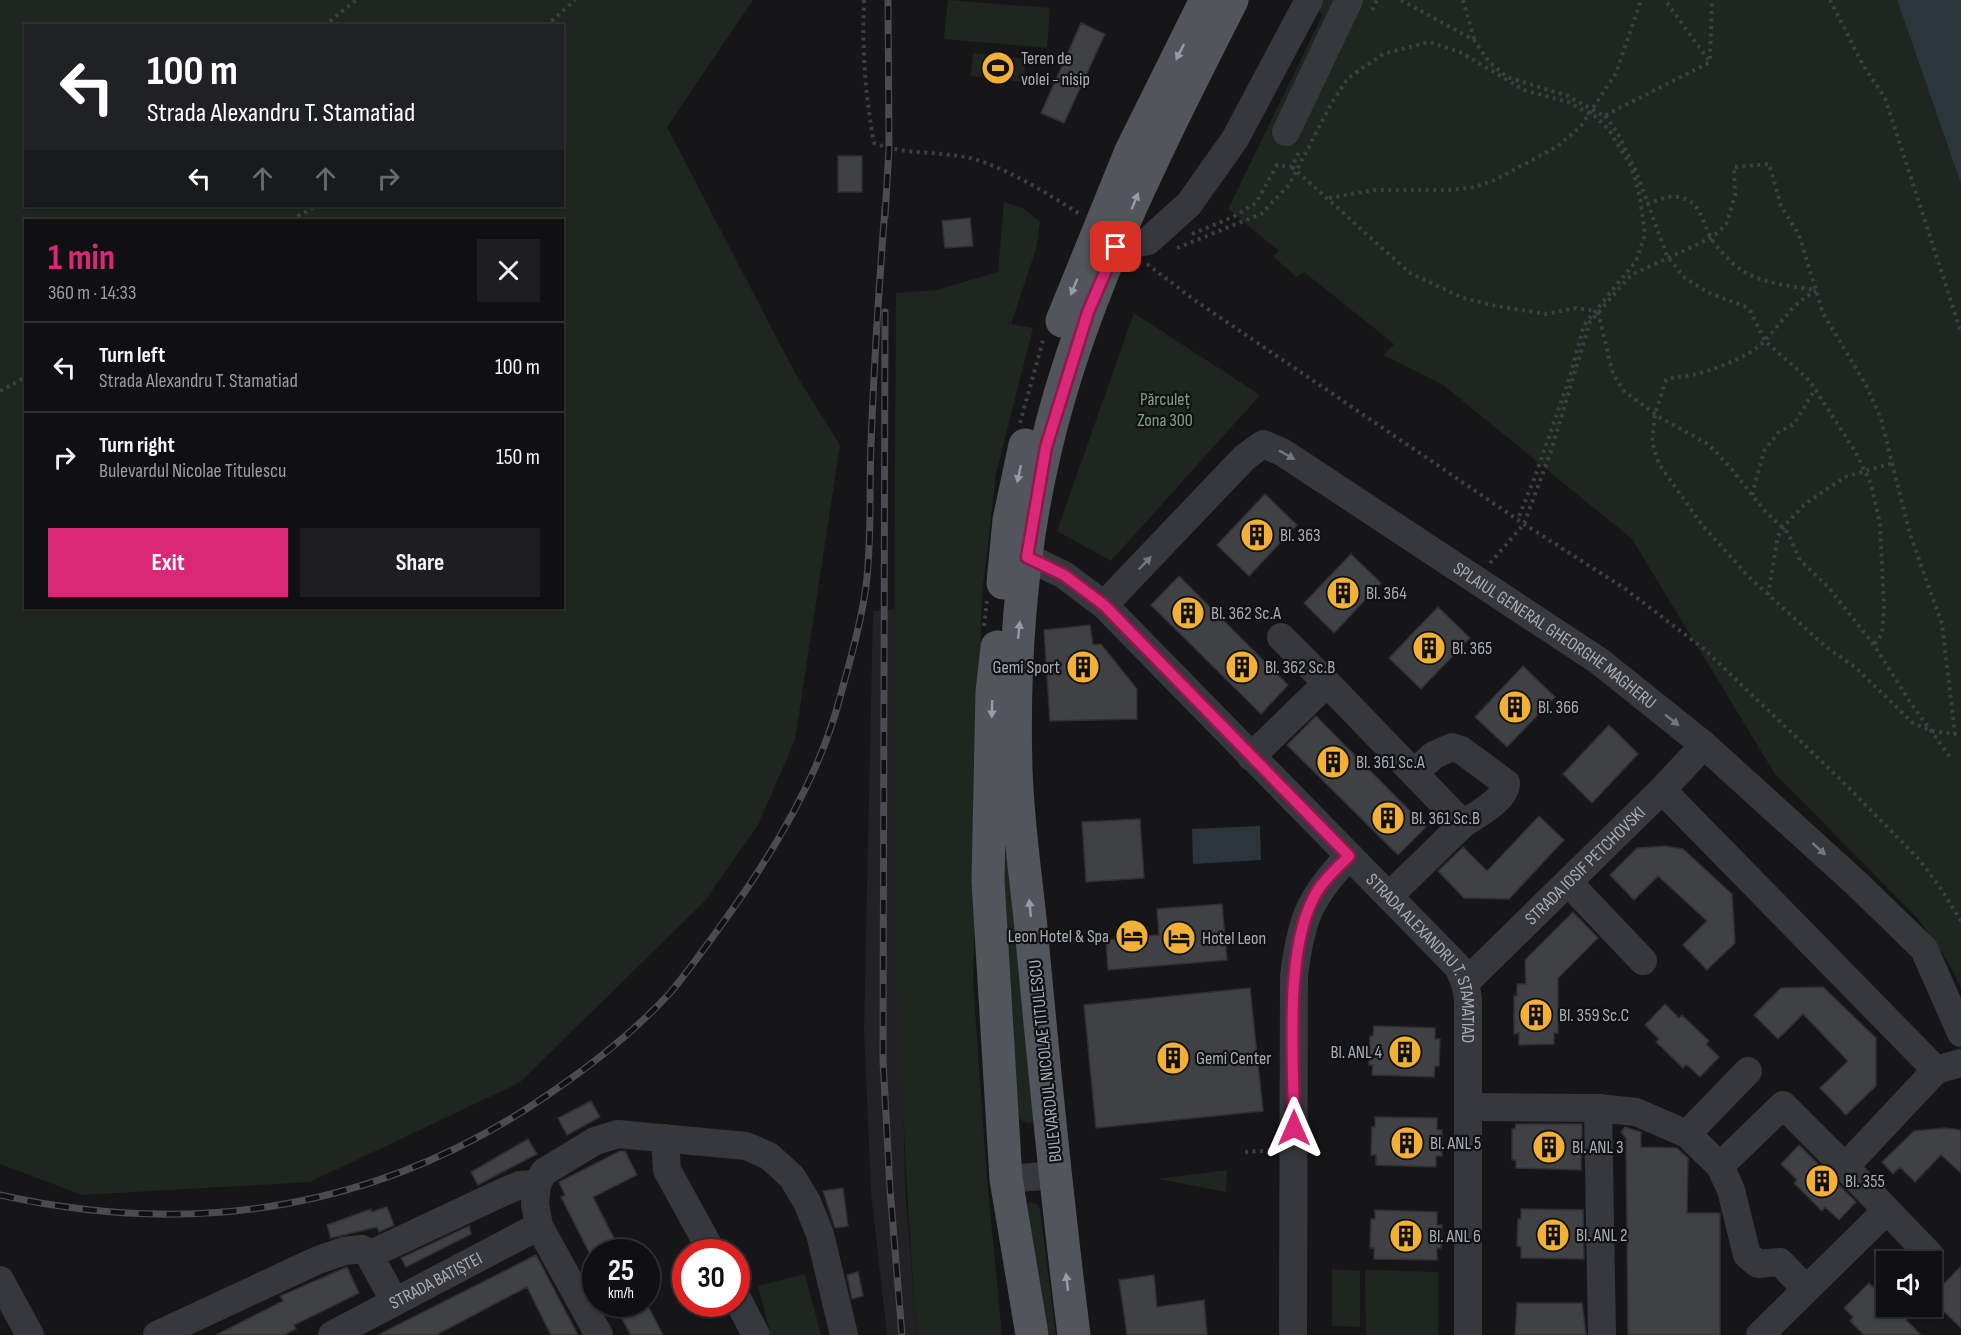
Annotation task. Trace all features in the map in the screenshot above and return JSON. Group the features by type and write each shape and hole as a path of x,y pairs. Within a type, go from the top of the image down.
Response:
{"main road":[{"path":"1024,1326 1006,1179 988,881 992,692 1009,520 1027,435 1067,304 1131,151 1206,0"},
{"name":"BULEVARDUL NICOLAE TITULESCU","path":"1074,1335 1016,772 1017,656 1027,557 1046,447 1088,312 1128,253 1153,159 1232,0"}],"street":[{"path":"1128,253 1148,241 1189,204 1235,139 1309,0"},
{"path":"1286,132 1349,0"},
{"name":"SPLAIUL GENERAL GHEORGHE MAGHERU","path":"1104,605 1245,458 1263,444 1307,466 1599,661 1704,745 1857,883 1924,949 1961,1033"},
{"name":"STRADA ALEXANDRU T. STAMATIAD","path":"1027,557 1064,575 1104,605 1458,967 1468,998 1468,1335"},
{"path":"1281,637 1463,824"},
{"path":"1251,757 1327,683"},
{"name":"STRADA IOSIF PETCHOVSKI","path":"1465,983 1662,790 1704,745"},
{"path":"1389,896 1463,824 1489,807 1507,785 1504,780 1461,750 1452,747 1434,754 1414,773"},
{"path":"1662,790 1949,1066 1845,1167"},
{"path":"1293,1335 1294,976 1298,941 1314,896 1349,856"},
{"path":"1568,882 1643,961"},
{"path":"1687,1134 1748,1071"},
{"path":"1719,1166 1783,1105 1926,1251"},
{"path":"1468,1107 1598,1108 1636,1112 1687,1134 1719,1166 1731,1190 1747,1255 1758,1264 1779,1262 1806,1289"},
{"path":"1598,1108 1624,1123"},
{"path":"1598,1108 1602,1335"},
{"path":"599,1335 539,1226 536,1204 537,1184 544,1172 557,1162 596,1141 618,1134 746,1146 769,1156 792,1177 807,1202 820,1234 844,1335"},
{"path":"664,1138 667,1170 705,1239"},
{"path":"1006,1179 1056,1175"},
{"path":"369,1255 501,1193 520,1185 537,1184"},
{"path":"1760,1335 1886,1211"},
{"name":"STRADA BATIȘTEI","path":"332,1335 539,1226"},
{"path":"157,1335 318,1260 344,1251 362,1249 369,1255 395,1302"},
{"path":"0,1280 30,1335"},
{"path":"747,1317 756,1335"}],"path":[{"path":"326,24 356,0"},
{"path":"548,24 575,0"},
{"path":"864,0 862,48 865,90 874,143 889,149 981,161 1025,182 1087,219"},
{"path":"1401,0 1474,40"},
{"path":"1462,0 1474,40 1489,62 1507,77 1568,96 1605,116 1617,132 1636,171 1667,256 1685,278 1709,293 1744,306 1751,312 1765,342 1809,380 1855,451 1871,484 1880,524 1884,607 1882,634 1874,645"},
{"path":"1329,198 1374,190 1450,190 1475,187 1512,172 1558,146 1581,126 1616,73 1641,0"},
{"path":"1665,0 1710,62"},
{"path":"1710,62 1712,0"},
{"path":"1830,0 1863,66 1885,98 1961,332"},
{"path":"1171,250 1218,234 1260,214 1289,185 1331,104 1348,78 1383,54 1430,42 1460,52 1490,73 1524,90 1568,102 1596,117 1609,130 1631,166 1641,197 1645,235 1636,261 1584,325 1570,376 1518,519"},
{"path":"1605,116 1710,62"},
{"path":"1476,580 1524,524 1554,440 1590,322 1597,311 1631,275 1667,256 1711,238 1726,225 1735,195 1734,167 1769,164 1781,206 1799,235 1823,313 1867,387 1881,419 1910,534 1942,624 1948,656 1955,734 1931,731 1913,723 1856,668 1825,646 1768,595 1702,525 1659,464 1652,442 1655,414 1666,380 1677,375 1691,376 1747,354 1765,342 1803,297 1816,291"},
{"path":"1292,167 1410,273 1463,298 1546,314 1576,308 1597,311"},
{"path":"1647,204 1672,196 1685,198 1696,204 1711,238 1744,271 1776,284 1816,291"},
{"path":"293,219 314,207"},
{"path":"1128,253 1524,524 1624,588 1704,649 1839,778 1917,857 1961,921"},
{"path":"1147,264 1155,260"},
{"path":"1597,311 1612,374 1624,391 1655,414 1708,444 1752,496 1784,528 1800,560 1829,588 1874,645 1950,757"},
{"path":"0,391 24,378"},
{"path":"1752,496 1764,450 1779,432 1794,424 1815,389"},
{"path":"1768,595 1778,536 1784,528 1813,498 1845,477 1893,464"}],"shaded area":[{"path":"1897,0 1961,0 1961,184"},
{"path":"894,609 905,1188 917,1335 887,1335 871,1192 864,1029 873,611"},
{"path":"1260,826 1261,860 1193,864 1192,829"}],"green space":[{"path":"0,0 753,0 667,127 795,373 840,445 795,740 758,825 704,902 519,1083 310,1182 82,1195 0,1164"},
{"path":"948,0 1050,8 1047,48 944,39"},
{"path":"1304,0 1897,0 1961,184 1961,988 1950,965 1919,920 1775,774 1632,539 1442,384 1383,355 1394,344 1304,272 1296,277 1273,256 1279,251 1228,209 1323,14"},
{"name":"Teren de volei - nisip","path":"973,53 1026,59 1023,82 971,76"},
{"path":"1004,202 1023,208 1040,222 1036,249 1011,324 1033,328 996,474 982,594 973,981 987,1178 1002,1335 917,1335 902,1075 895,814 896,293 937,290 998,272"},
{"name":"Părculeț Zona 300","path":"1134,313 1260,395 1111,561 1057,531"},
{"path":"1009,854 1034,1121 1029,1124 1019,1119 1015,1087 1001,857"},
{"path":"1227,1170 1226,1192 1158,1179"},
{"path":"1029,1202 1037,1204 1040,1210 1056,1335 1048,1335 1027,1205"},
{"path":"1332,1269 1360,1271 1360,1327 1332,1326"},
{"path":"1365,1270 1438,1272 1438,1335 1366,1335"},
{"path":"805,1274 821,1335 771,1335 758,1286"}],"building":[{"path":"1081,23 1105,34 1064,123 1041,113"},
{"path":"838,156 862,156 862,192 838,192"},
{"path":"970,218 973,246 945,248 942,221"},
{"name":"Bl. 363","path":"1265,494 1297,525 1249,576 1217,545"},
{"name":"Bl. 364","path":"1351,554 1381,583 1334,633 1304,603"},
{"path":"1179,576 1288,685 1261,714 1151,605"},
{"name":"Bl. 365","path":"1438,607 1470,638 1421,689 1389,658"},
{"name":"Gemi Sport","path":"1090,625 1093,645 1101,644 1137,689 1137,719 1050,721 1044,630"},
{"name":"Bl. 366","path":"1523,666 1555,697 1507,747 1475,717"},
{"path":"1316,716 1426,827 1398,855 1287,745"},
{"path":"1609,725 1638,754 1592,803 1563,774"},
{"path":"1539,816 1564,840 1509,899 1464,898 1438,871 1463,847 1487,871"},
{"path":"1140,819 1144,878 1086,882 1082,822"},
{"path":"1665,846 1683,849 1732,894 1735,943 1707,970 1683,945 1707,921 1658,876 1634,900 1610,875 1637,848"},
{"name":"Hotel Leon","path":"1222,904 1227,960 1108,970 1106,940 1159,935 1157,909"},
{"path":"1573,912 1598,938 1558,978 1558,1033 1554,1033 1554,1044 1519,1045 1519,1033 1514,1034 1514,996 1517,996 1517,984 1526,984 1525,960"},
{"path":"1823,987 1876,1038 1876,1086 1846,1115 1820,1088 1848,1061 1803,1014 1778,1039 1754,1015 1781,988"},
{"name":"Gemi Center","path":"1250,988 1263,1111 1096,1128 1084,1005"},
{"path":"1665,1004 1679,1018 1682,1015 1709,1041 1706,1044 1719,1057 1700,1077 1686,1064 1683,1068 1656,1042 1659,1039 1645,1025"},
{"name":"Bl. ANL 4","path":"1374,1026 1435,1028 1435,1039 1440,1039 1439,1066 1435,1066 1434,1077 1372,1075 1373,1065 1369,1065 1370,1036 1373,1036"},
{"path":"591,1101 600,1117 567,1135 558,1118"},
{"name":"Bl. ANL 5","path":"1375,1117 1437,1118 1437,1130 1442,1130 1442,1156 1436,1156 1436,1167 1376,1165 1376,1155 1371,1155 1372,1127 1375,1127"},
{"name":"Bl. ANL 3","path":"1516,1124 1582,1124 1581,1170 1516,1168 1516,1160 1512,1160 1512,1129 1515,1129"},
{"path":"1625,1127 1641,1132 1641,1147 1677,1148 1688,1158 1687,1213 1720,1213 1720,1335 1628,1335 1626,1138 1621,1132"},
{"path":"1945,1128 1961,1130 1961,1173 1941,1155 1915,1182 1900,1167 1893,1174 1882,1162 1914,1131"},
{"path":"528,1139 537,1154 478,1185 471,1172"},
{"name":"Bl. 355","path":"1799,1145 1856,1202 1839,1220 1825,1207 1822,1211 1794,1183 1797,1180 1781,1164"},
{"path":"620,1151 625,1151 637,1175 593,1197 614,1239 582,1239 561,1197 565,1195 559,1182"},
{"path":"843,1188 848,1226 835,1228 823,1191"},
{"path":"387,1207 394,1225 379,1232 377,1227 331,1238 327,1225 371,1209 372,1212"},
{"name":"Bl. ANL 2","path":"1521,1209 1583,1210 1584,1259 1521,1258 1521,1247 1517,1246 1518,1219 1521,1219"},
{"name":"Bl. ANL 6","path":"1375,1210 1437,1212 1437,1225 1442,1225 1441,1248 1437,1248 1437,1260 1374,1259 1374,1248 1370,1248 1371,1219 1375,1219"},
{"path":"469,1226 471,1234 406,1267 401,1258"},
{"path":"536,1255 578,1335 551,1335 527,1287 436,1335 378,1335"},
{"path":"1961,1266 1961,1328 1942,1310 1942,1286"},
{"path":"347,1267 359,1293 294,1325 296,1329 284,1335 216,1335 283,1301 280,1296"},
{"path":"858,1272 863,1296 852,1299 847,1275"},
{"path":"1154,1275 1157,1307 1204,1300 1207,1335 1127,1335 1119,1280"},
{"path":"1869,1283 1876,1290 1876,1317 1909,1317 1906,1320 1921,1335 1864,1335 1850,1321 1853,1317 1844,1308"},
{"path":"1517,1303 1582,1303 1586,1335 1515,1335"},
{"path":"621,1317 654,1317 663,1335 631,1335"}],"railway":[{"path":"885,216 889,149 888,0"},
{"path":"0,1195 73,1208 146,1214 217,1212 286,1204 354,1188 421,1164 486,1133 581,1071 642,1021 670,993 744,893 792,814 819,758 847,673 861,615 868,569 871,444 885,208"},
{"path":"885,312 883,1060 890,1189 902,1335"}],"place":[{"name":"Teren de volei - nisip","path":"998,68"},
{"name":"Bl. 363","path":"1257,535"},
{"name":"Bl. 364","path":"1343,593"},
{"name":"Bl. 362 Sc.A","path":"1188,613"},
{"name":"Bl. 365","path":"1429,648"},
{"name":"Gemi Sport","path":"1083,667"},
{"name":"Bl. 362 Sc.B","path":"1242,667"},
{"name":"Bl. 366","path":"1515,707"},
{"name":"Bl. 361 Sc.A","path":"1333,762"},
{"name":"Bl. 361 Sc.B","path":"1388,818"},
{"name":"Leon Hotel & Spa","path":"1132,936"},
{"name":"Hotel Leon","path":"1179,938"},
{"name":"Bl. 359 Sc.C","path":"1536,1015"},
{"name":"Bl. ANL 4","path":"1405,1052"},
{"name":"Gemi Center","path":"1173,1058"},
{"name":"Bl. ANL 5","path":"1407,1143"},
{"name":"Bl. ANL 3","path":"1549,1147"},
{"name":"Bl. 355","path":"1822,1181"},
{"name":"Bl. ANL 2","path":"1553,1235"},
{"name":"Bl. ANL 6","path":"1406,1236"}],"route":[{"path":"1116,247 1088,312 1056,412 1046,447 1027,557 1064,575 1104,605 1349,856 1314,896 1298,941 1294,976 1294,1128"}]}
